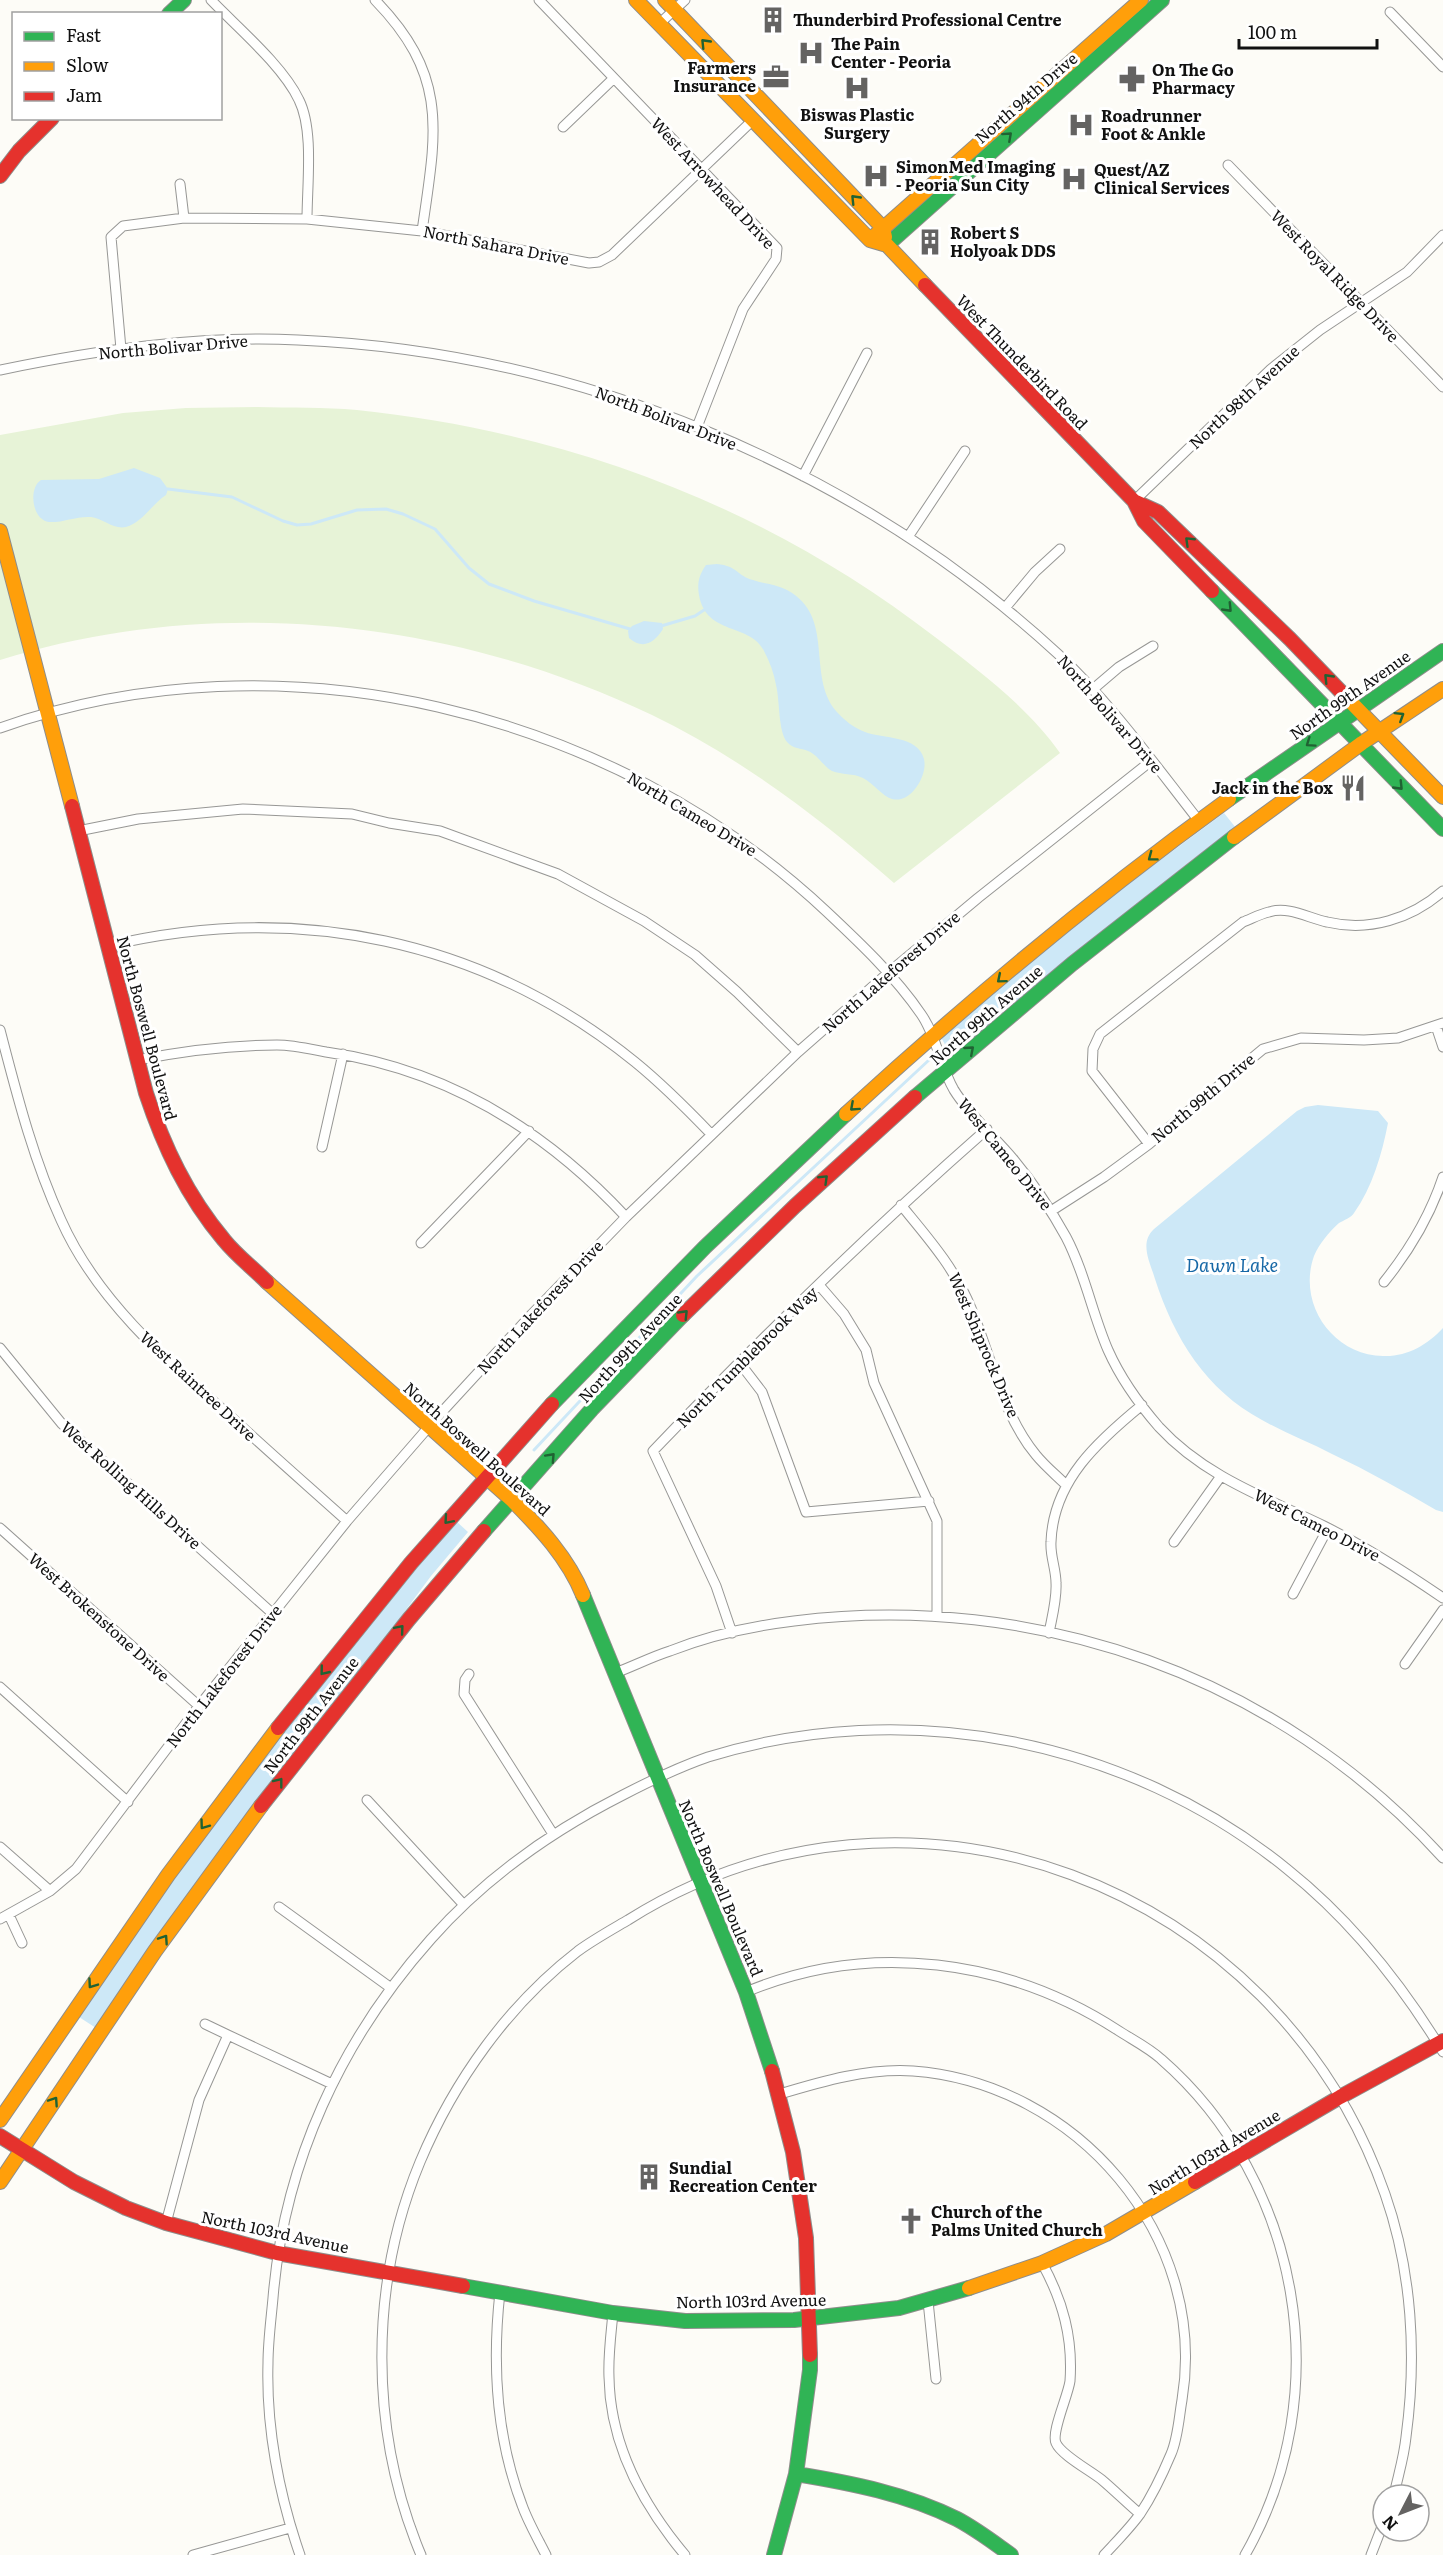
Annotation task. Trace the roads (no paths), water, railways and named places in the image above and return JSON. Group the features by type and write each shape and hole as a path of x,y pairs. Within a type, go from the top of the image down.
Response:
{"main road":[{"path":"171,12 184,0"},
{"name":"West Thunderbird Road","path":"636,0 870,240 886,245 1134,501 1144,521 1443,829"},
{"name":"North 94th Drive","path":"886,245 936,191 1141,0"},
{"name":"North 94th Drive","path":"976,155 1122,36 1162,0"},
{"path":"674,3 813,156 883,228 886,245"},
{"path":"1112,26 1122,36"},
{"path":"753,120 762,118 791,145 813,156"},
{"path":"0,176 18,151 50,120"},
{"name":"North 94th Drive","path":"870,240 883,228 936,191"},
{"name":"West Thunderbird Road","path":"1134,501 1158,512 1290,639 1443,797"},
{"name":"North Boswell Boulevard","path":"0,531 137,1060 161,1138 188,1190 212,1226 255,1272 430,1425 512,1500 548,1537 574,1576 746,1992 780,2094 794,2152 803,2211 809,2319 810,2370 796,2474 774,2555"},
{"name":"North 99th Avenue","path":"0,2182 183,1911 242,1830 379,1655 512,1500 687,1311 851,1153 1040,988 1218,848 1359,744 1368,720 1443,651"},
{"name":"North 99th Avenue","path":"0,2120 157,1890 251,1762 414,1559 486,1476 659,1292 828,1130 933,1036 1122,880 1199,821 1343,728 1443,689"},
{"name":"North 103rd Avenue","path":"2,2142 21,2149 96,2194 166,2223 277,2253 613,2313 685,2321 809,2319 890,2309 928,2301 1003,2278 1042,2263 1106,2234 1340,2097 1441,2046"},
{"path":"796,2474 842,2482 923,2505 958,2520 1011,2555"}],"street":[{"path":"211,0 282,74 300,101 307,132 307,219"},
{"path":"375,0 395,22 416,52 432,107 434,140 422,231"},
{"name":"West Arrowhead Drive","path":"539,0 777,248 776,259 743,309 697,428"},
{"path":"659,24 674,3"},
{"path":"1390,12 1443,67"},
{"path":"563,128 614,78"},
{"name":"North Sahara Drive","path":"121,349 111,237 123,226 184,218 307,219 422,231 589,263 599,262 612,255 753,120"},
{"name":"West Royal Ridge Drive","path":"1228,165 1443,387"},
{"path":"180,184 184,218"},
{"name":"North 98th Avenue","path":"1134,501 1300,344 1407,272 1443,235"},
{"name":"North Bolivar Drive","path":"0,370 121,349 221,340 297,340 437,354 514,369 631,402 697,428 804,476 908,537 974,584 1060,656 1092,690 1199,821"},
{"path":"804,476 867,353"},
{"path":"908,537 965,451"},
{"path":"1005,608 1035,572 1059,549"},
{"path":"1092,690 1119,667 1154,646"},
{"name":"North Cameo Drive","path":"0,728 47,714 155,692 223,686 302,688 371,695 447,709 526,731 594,759 663,792 765,857 844,928 887,974"},
{"name":"North Lakeforest Drive","path":"5,1917 50,1891 76,1869 199,1706 347,1521 430,1425 532,1314 626,1217 798,1052 887,974 978,898 1151,761"},
{"path":"78,831 138,819 243,809 352,814 389,823 440,831 558,874 644,921 695,955 737,992 798,1052"},
{"path":"1149,1144 1092,1071 1093,1049 1100,1034 1243,922 1269,911 1284,910 1342,924 1383,923 1422,907 1443,891"},
{"path":"107,946 181,932 225,928 271,928 330,932 399,943 436,953 515,986 552,1005 596,1033 635,1062 711,1134"},
{"name":"West Cameo Drive","path":"887,974 920,1012 933,1036 957,1094 1016,1162 1052,1211 1083,1273 1110,1354 1142,1405 1178,1446 1221,1476 1328,1528 1397,1567 1443,1598"},
{"path":"1439,1025 1443,1047"},
{"name":"North 99th Drive","path":"1052,1211 1149,1144 1263,1049 1301,1038 1364,1040 1398,1038 1439,1025"},
{"name":"West Raintree Drive","path":"0,1030 27,1134 61,1221 90,1270 129,1321 165,1359 347,1521"},
{"path":"137,1060 180,1052 236,1046 279,1045 343,1054 397,1066 447,1085 482,1102 529,1131 580,1170 626,1217"},
{"path":"322,1147 343,1054"},
{"name":"North Tumblebrook Way","path":"732,1633 716,1586 653,1451 738,1362 901,1205 987,1129"},
{"path":"421,1242 529,1131"},
{"path":"1384,1282 1416,1236 1443,1177"},
{"name":"West Shiprock Drive","path":"901,1205 948,1261 971,1307 1014,1419 1035,1454 1065,1485"},
{"path":"819,1285 844,1314 866,1350 874,1383 937,1521 937,1614"},
{"name":"West Rolling Hills Drive","path":"0,1348 62,1424 272,1613"},
{"path":"738,1362 762,1392 806,1512 929,1501"},
{"path":"1049,1633 1057,1584 1051,1543 1055,1516 1065,1485 1089,1454 1142,1405"},
{"path":"1174,1542 1221,1476"},
{"name":"West Brokenstone Drive","path":"0,1528 199,1706"},
{"path":"1293,1594 1328,1528"},
{"path":"1406,1665 1443,1610"},
{"path":"615,1673 671,1650 732,1633 812,1619 864,1614 937,1614 992,1621 1101,1644 1192,1676 1275,1720 1328,1755 1394,1808 1443,1858"},
{"path":"469,1674 465,1680 464,1694 553,1834"},
{"path":"0,1688 128,1802"},
{"path":"300,2555 290,2528 275,2453 268,2365 277,2253 299,2163 332,2084 369,2018 391,1988 408,1965 464,1905 522,1855 553,1834 585,1814 657,1778 705,1758 768,1742 857,1730 903,1729 956,1732 1011,1741 1052,1750 1112,1769 1195,1807 1233,1830 1290,1871 1361,1938 1392,1976 1441,2046"},
{"path":"367,1800 464,1905"},
{"path":"421,2555 398,2490 388,2434 382,2382 382,2325 395,2234 411,2184 433,2132 454,2092 500,2027 543,1982 580,1949 664,1897 699,1880 757,1861 794,1852 850,1844 924,1843 982,1850 1061,1870 1126,1897 1193,1938 1263,1997 1306,2047 1340,2097 1364,2143 1385,2196 1399,2246 1409,2301 1412,2357 1406,2439 1397,2483"},
{"path":"0,1847 50,1891"},
{"path":"279,1907 391,1988"},
{"path":"5,1917 22,1943"},
{"path":"746,1992 767,1983 833,1967 894,1962 935,1964 981,1971 1014,1980 1062,1998 1098,2017 1160,2058 1207,2106 1241,2154 1272,2220 1286,2263 1297,2344 1294,2416 1286,2456 1277,2486 1257,2535 1245,2555"},
{"path":"205,2024 332,2084"},
{"path":"166,2223 199,2100 228,2035"},
{"path":"780,2094 856,2074 913,2071 956,2078 1000,2091 1049,2116 1080,2139 1114,2171 1144,2212 1162,2248 1172,2278 1186,2355 1184,2386 1172,2452 1140,2514 1104,2555"},
{"path":"1042,2263 1062,2303 1070,2338 1070,2382 1055,2433 1056,2442 1061,2450 1101,2479 1140,2514"},
{"path":"500,2292 495,2362 498,2411 505,2448 522,2505 546,2555"},
{"path":"928,2301 936,2379"},
{"path":"613,2313 609,2378 617,2430 625,2461 654,2515 685,2555"},
{"path":"194,2555 290,2528"}],"water":[{"path":"134,468 160,478 168,489 166,495 132,525 117,527 91,517 49,522 43,520 36,510 34,490 41,480 99,479"},
{"path":"717,564 729,567 748,578 783,588 802,601 811,615 816,630 823,681 827,697 836,711 842,718 861,730 899,739 915,746 920,751 925,766 921,780 912,793 906,797 892,799 863,778 832,771 812,753 787,742 782,731 774,677 764,651 758,642 719,623 703,608 698,591 700,576 706,565"},
{"path":"644,621 662,623 663,629 652,641 639,644 629,638 628,631 632,626"},
{"path":"1224,813 1236,828 1193,859 956,1052 950,1054 942,1039 943,1034 1089,913"},
{"name":"Dawn Lake","path":"1318,1105 1378,1111 1388,1123 1376,1170 1366,1193 1353,1215 1339,1223 1328,1234 1314,1256 1310,1274 1315,1308 1323,1324 1349,1347 1383,1356 1392,1356 1416,1349 1443,1328 1443,1512 1359,1467 1271,1425 1224,1394 1182,1342 1163,1301 1147,1253 1147,1240 1154,1229 1297,1111"},
{"path":"456,1521 468,1532 431,1576 96,2028 79,2017 127,1940 246,1781 363,1631"}],"waterway":[{"path":"168,489 232,497 283,521 297,525 311,524 357,510 386,509 403,514 435,529 469,568 489,584 534,601 630,629"},
{"path":"661,626 695,616 704,610"},
{"path":"534,1450 697,1276 929,1060"}],"place":[{"name":"Thunderbird Professional Centre","path":"773,20"},
{"name":"The Pain Center - Peoria","path":"811,53"},
{"name":"Farmers Insurance","path":"776,77"},
{"name":"On The Go Pharmacy","path":"1132,79"},
{"name":"Biswas Plastic Surgery","path":"857,88"},
{"name":"Roadrunner Foot & Ankle","path":"1081,125"},
{"name":"SimonMed Imaging - Peoria Sun City","path":"876,176"},
{"name":"Quest/AZ Clinical Services","path":"1074,179"},
{"name":"Robert S Holyoak DDS","path":"930,242"},
{"name":"Jack in the Box","path":"1353,788"},
{"name":"Sundial Recreation Center","path":"649,2177"},
{"name":"Church of the Palms United Church","path":"911,2221"}]}
